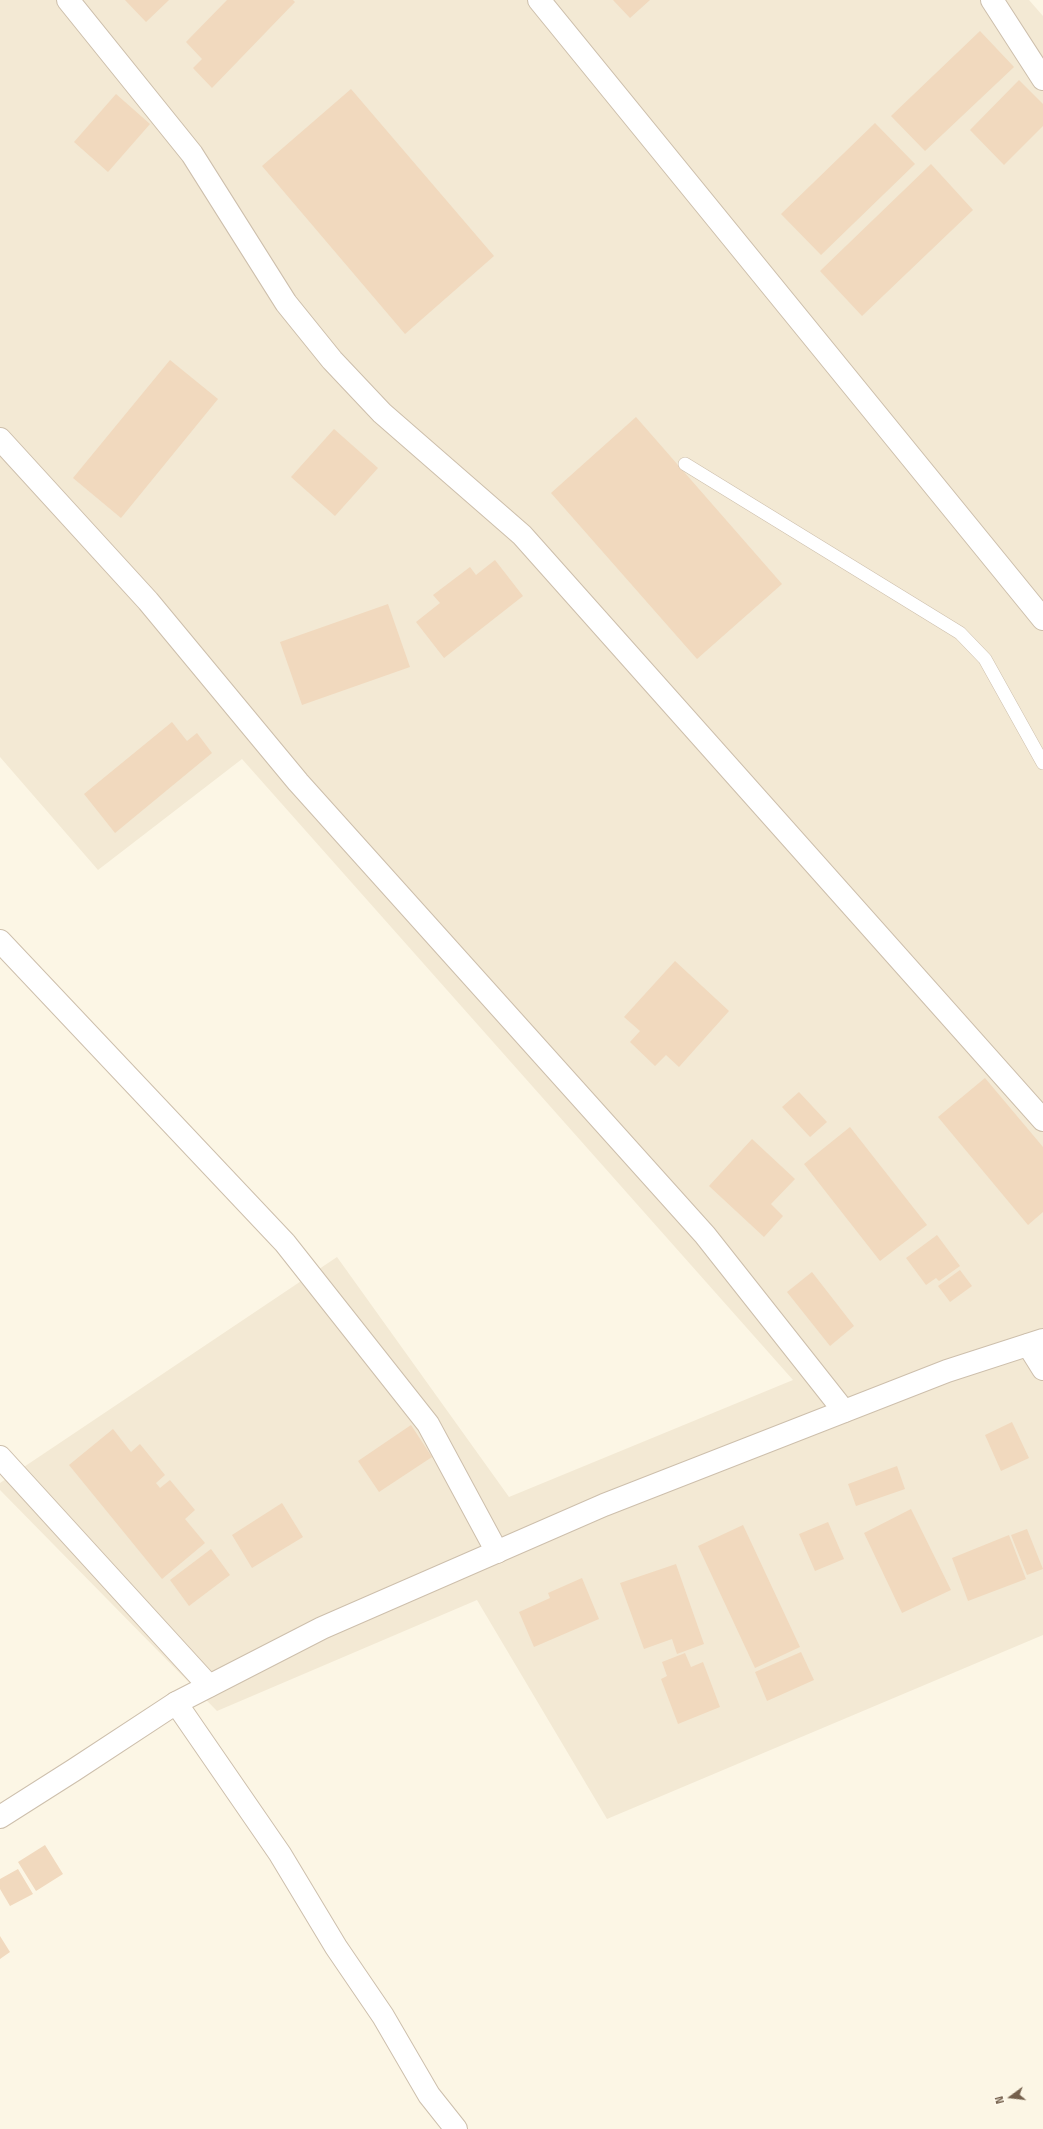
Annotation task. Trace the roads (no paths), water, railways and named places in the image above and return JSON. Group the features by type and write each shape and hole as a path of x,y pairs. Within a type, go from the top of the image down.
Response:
{"street":[{"path":"68,0 192,154 286,303 332,360 382,413 522,535 1043,1120"},
{"path":"539,0 1043,619"},
{"path":"992,0 1043,79"},
{"path":"0,439 148,601 298,782 705,1235 844,1411"},
{"path":"0,941 285,1243 428,1424 497,1552"},
{"path":"0,1817 176,1703 322,1628 604,1505 947,1371 1036,1342 1043,1369"},
{"path":"0,1457 209,1686"},
{"path":"176,1703 280,1854 336,1947 383,2016 429,2095 456,2129"}],"lane":[{"path":"685,464 960,633 985,659 1043,763"}]}
